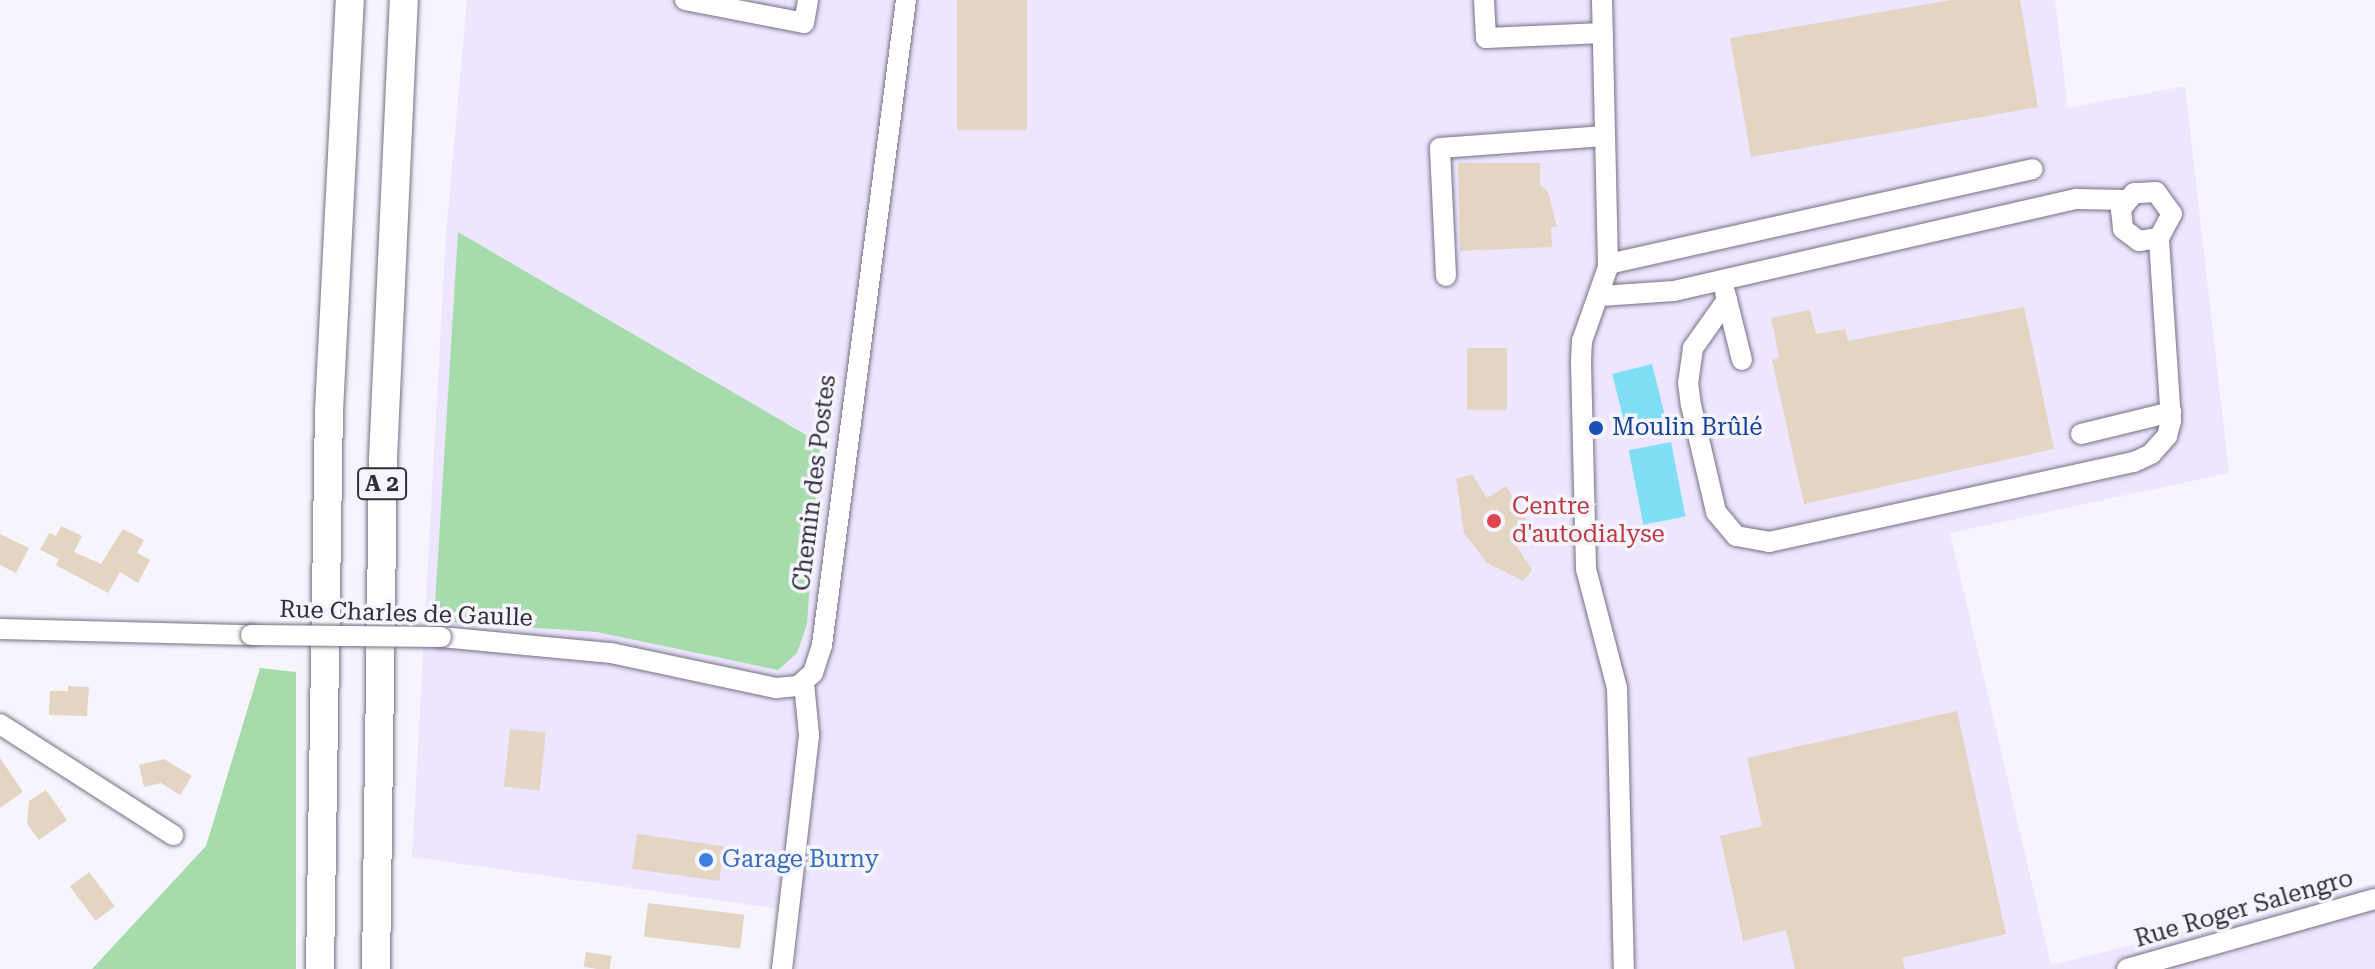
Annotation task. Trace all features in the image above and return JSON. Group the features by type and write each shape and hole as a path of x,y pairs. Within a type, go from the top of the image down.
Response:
{"highway":[{"name":"A 2","path":"320,969 329,411 350,0"},
{"name":"A 2","path":"376,969 378,690 389,280 404,0"},
{"path":"378,690 392,805 394,969"},
{"path":"305,969 321,885"}],"street":[{"path":"685,0 804,23 808,0"},
{"name":"Chemin des Postes","path":"804,683 816,667 822,645 906,0"},
{"path":"1484,0 1486,38 1603,33"},
{"path":"1602,0 1608,264 1601,296 1581,352 1586,569 1617,688 1624,969"},
{"path":"1446,276 1440,148 1605,136"},
{"path":"1608,264 2032,169"},
{"path":"1601,296 1724,290 2077,199 2125,200 2145,190 2165,199 2171,220 2159,238 2171,412 2162,443 2134,462 1750,542 1728,529 1712,502 1689,393 1693,348 1724,290"},
{"path":"2125,200 2120,214 2126,233 2139,241 2159,238"},
{"path":"1724,290 1742,360"},
{"path":"2081,434 2171,412"},
{"name":"Rue Charles de Gaulle","path":"0,629 441,637 611,653 776,688 804,683"},
{"path":"782,969 809,735 804,683"},
{"path":"0,724 173,835"},
{"name":"Rue Roger Salengro","path":"2127,969 2375,899"}],"shaded area":[{"path":"467,0 2055,0 2068,108 2185,86 2229,473 1950,533 2051,965 2375,884 2375,969 795,969 801,912 412,857 446,234"}],"green space":[{"path":"458,232 820,443 807,624 797,653 778,670 597,632 434,621"},
{"path":"260,668 296,672 296,969 92,969 206,846"}],"water":[{"path":"1652,364 1668,429 1628,439 1612,374"},
{"path":"1671,442 1686,517 1643,525 1629,450"}],"building":[{"path":"957,0 1027,0 1027,130 957,130"},
{"path":"1951,0 2020,0 2038,107 1751,157 1730,38"},
{"path":"1458,163 1540,163 1540,185 1548,192 1557,227 1551,227 1552,247 1460,251"},
{"path":"2024,307 2054,449 1804,504 1772,360 1779,358 1771,318 1810,310 1816,334 1845,329 1848,341"},
{"path":"1467,348 1507,348 1507,410 1467,410"},
{"path":"1472,474 1487,498 1506,486 1528,523 1509,534 1532,570 1523,581 1487,563 1464,533 1456,479"},
{"path":"61,526 82,536 74,552 101,564 123,529 144,540 137,553 150,560 138,583 120,572 108,593 56,565 59,559 40,550 49,533 56,536"},
{"path":"0,534 29,548 16,573 0,565"},
{"path":"68,686 89,687 87,716 49,715 50,691 68,691"},
{"path":"1957,711 2006,934 1902,958 1905,969 1795,969 1786,930 1743,941 1720,836 1762,826 1747,758"},
{"path":"510,729 546,733 540,790 504,787"},
{"path":"0,758 23,792 0,808"},
{"path":"164,759 192,776 180,795 161,783 144,787 139,765"},
{"path":"46,790 67,820 39,840 27,824 29,801"},
{"path":"637,834 724,846 719,881 632,869"},
{"path":"89,872 115,906 96,921 70,886"},
{"path":"648,903 744,915 740,949 644,937"},
{"path":"586,952 612,956 610,969 584,967"}],"place":[{"name":"Moulin Brûlé","path":"1596,428"},
{"name":"Centre d'autodialyse","path":"1494,521"},
{"name":"Garage Burny","path":"706,860"}]}
